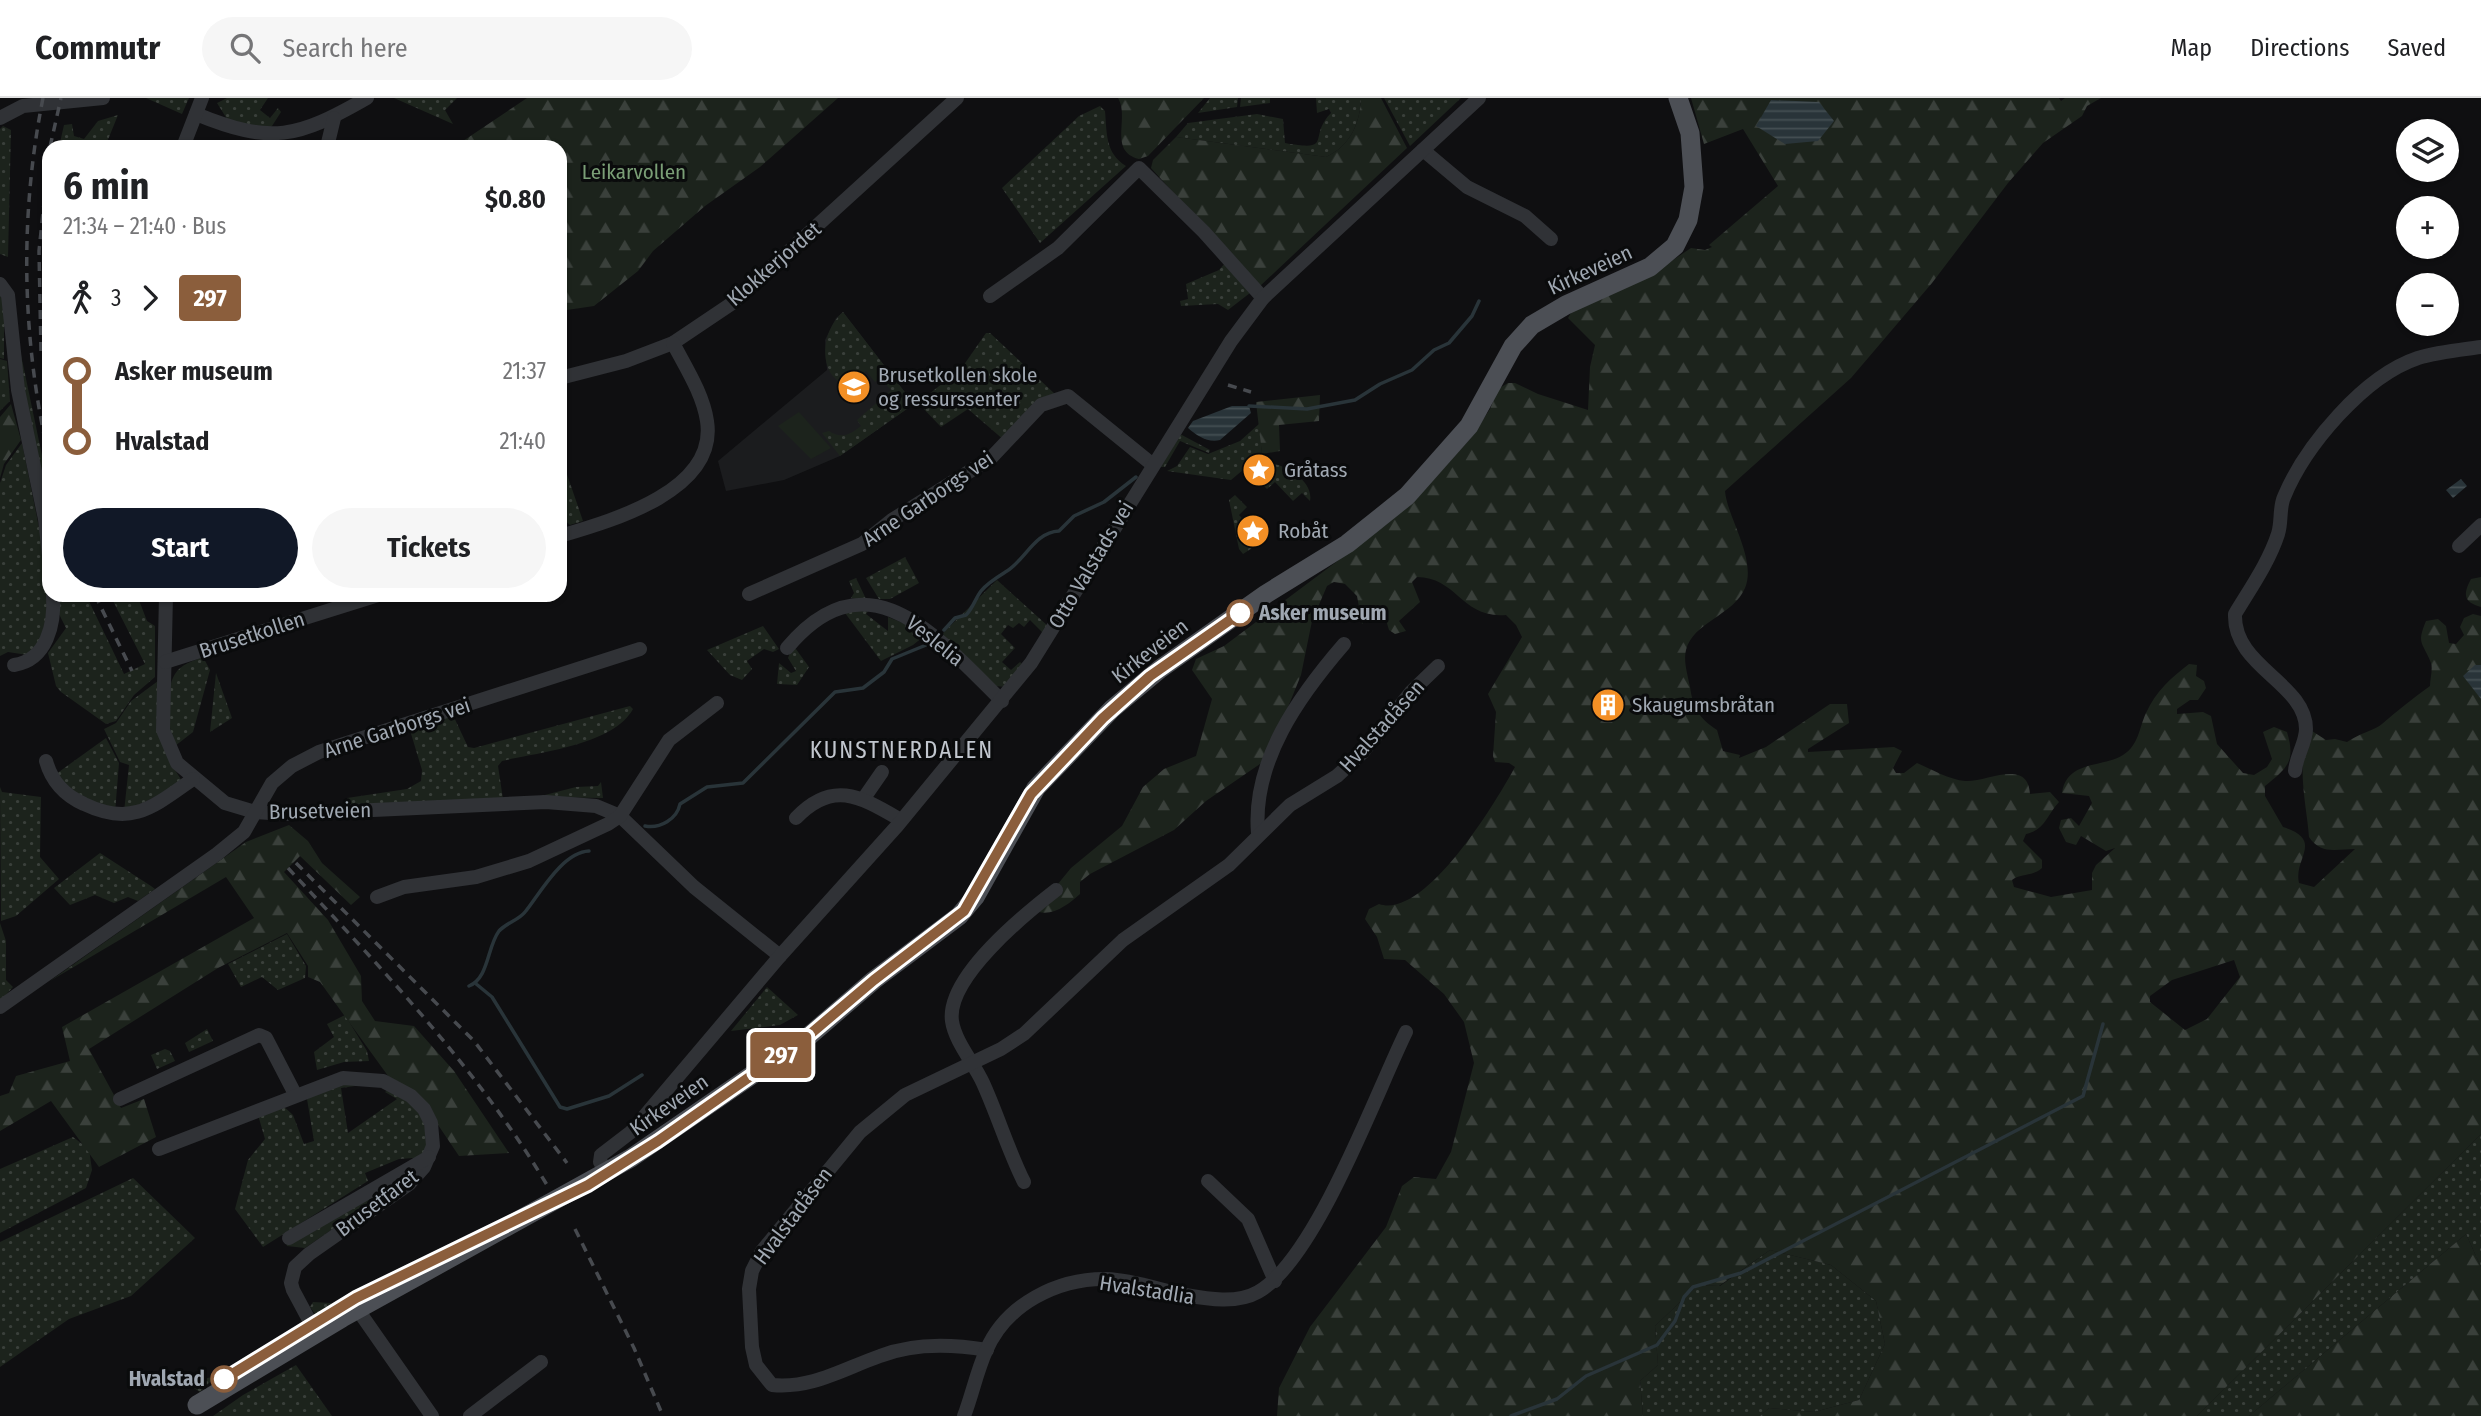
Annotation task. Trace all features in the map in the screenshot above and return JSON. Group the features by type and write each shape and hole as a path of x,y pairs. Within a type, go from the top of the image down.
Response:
{"main road":[{"name":"Kirkeveien","path":"190,1410 314,1328 607,1173 808,1036 874,980 959,916 975,897 1036,788 1112,709 1160,668 1266,594 1347,544 1407,496 1469,426 1513,346 1532,325 1566,305 1650,267 1671,251 1685,229 1694,187 1690,133 1678,98"}],"street":[{"path":"2,113 23,106 103,98"},
{"path":"186,140 202,98"},
{"path":"196,114 230,129 257,134 289,132 334,118 367,98"},
{"name":"Klokkerjordet","path":"567,375 626,361 673,343 730,304 957,98"},
{"name":"Otto Valstads vei","path":"607,1173 600,1162 601,1155 631,1132 780,956 901,820 1031,663 1240,326 1263,298 1479,98"},
{"path":"329,140 334,118"},
{"path":"1423,150 1459,181 1525,216 1551,239"},
{"path":"990,296 1058,248 1139,168 1204,232 1263,298"},
{"path":"0,284 8,295 18,390 42,505"},
{"path":"567,534 614,518 664,495 685,481 704,453 708,424 705,410 673,343"},
{"path":"2295,771 2307,731 2305,718 2299,705 2247,652 2235,628 2235,614 2277,537 2282,519 2282,500 2310,451 2348,405 2382,377 2416,359 2481,347"},
{"name":"Arne Garborgs vei","path":"749,594 862,544 892,520 991,458 1041,405 1054,398 1068,396 1153,465"},
{"path":"2459,546 2481,525"},
{"path":"14,665 34,659 41,651 53,619 53,602"},
{"path":"166,602 163,730 177,763 225,803 256,812"},
{"name":"Brusetkollen","path":"165,662 356,602"},
{"name":"Veslelia","path":"787,648 802,629 829,611 851,604 874,604 897,611 920,624 941,640 1002,701"},
{"path":"1258,833 1256,808 1264,772 1276,744 1308,686 1344,644"},
{"name":"Arne Garborgs vei","path":"256,812 272,783 292,766 320,752 640,649"},
{"name":"Hvalstadåsen","path":"987,1350 964,1346 910,1349 883,1354 811,1383 792,1387 772,1385 756,1365 749,1320 752,1271 762,1251 860,1132 905,1095 974,1063 1024,1034 1122,940 1213,878 1290,805 1337,776 1363,752 1393,713 1438,666"},
{"path":"377,897 404,887 476,877 529,861 568,846 621,816 669,740 717,703"},
{"path":"46,761 58,786 72,799 112,816 135,813 193,779"},
{"path":"864,798 882,772"},
{"path":"796,818 811,802 828,796 847,794 864,798 901,820"},
{"name":"Brusetveien","path":"0,1007 212,857 244,832 256,812 286,814 546,802 596,806 621,816 694,887 780,956"},
{"path":"1024,1182 1009,1152 974,1063 960,1042 951,1019 958,992 1016,922 1056,890"},
{"name":"Hvalstadlia","path":"964,1416 987,1350 1012,1312 1035,1297 1060,1286 1108,1279 1202,1298 1231,1300 1255,1294 1275,1281 1292,1262 1341,1175 1406,1031"},
{"path":"120,1099 259,1035 266,1038 295,1094"},
{"name":"Brusetfaret","path":"159,1149 343,1077 360,1077 397,1088 424,1109 431,1123 433,1136 430,1156 409,1184 309,1254 295,1267 293,1290 314,1328"},
{"path":"289,1237 430,1156"},
{"path":"1208,1181 1248,1219 1275,1281"},
{"path":"360,1305 377,1339 432,1416"},
{"path":"470,1416 541,1362"}],"shaded area":[{"path":"1771,100 1819,102 1834,121 1818,141 1785,144 1756,126"},
{"name":"Brusetkollen skole og ressurssenter","path":"843,312 914,404 840,456 784,480 726,491 718,461 827,370 825,340 836,318"},
{"path":"1232,406 1249,406 1251,413 1220,440 1203,438 1188,428 1193,421"},
{"path":"2461,479 2467,486 2453,498 2446,490"},
{"path":"2475,665 2481,665 2481,699 2463,676"}],"green space":[{"path":"146,98 189,98 182,114"},
{"path":"227,98 268,98 260,110 270,118 278,108 281,112 272,126 266,129 227,119 217,103"},
{"path":"394,98 457,98 445,110 453,124"},
{"name":"Leikarvollen","path":"527,98 838,98 760,167 705,206 653,251 638,271 594,306 567,310 567,140 464,140"},
{"path":"1118,98 1204,98 1148,156 1139,159 1124,149"},
{"path":"1210,98 1238,98 1237,107 1198,113"},
{"path":"1241,98 1270,98 1270,103 1240,107"},
{"path":"1316,98 1361,98 1352,133 1341,147 1326,157 1176,137 1188,123 1257,114 1283,119 1285,143 1315,144 1331,113 1329,109 1317,113"},
{"path":"1361,98 1381,98 1407,148 1259,287 1151,168 1153,160 1176,137 1326,157 1341,147 1352,133"},
{"path":"1384,98 1461,98 1410,146"},
{"path":"1691,98 2059,98 2061,101 2065,98 2101,98 2087,106 2082,116 2043,143 2008,183 1932,283 1851,378 1725,491 1744,551 1748,577 1740,597 1690,640 1685,659 1695,707 1701,717 1717,730 1723,751 1740,755 1739,758 1766,747 1830,704 1847,704 1849,723 1808,749 1808,752 1894,747 1902,751 1893,768 1896,773 1904,773 1917,763 1965,781 2004,774 2022,777 2030,794 2050,792 2059,802 2042,826 2026,834 2023,841 2042,860 2042,868 2012,880 2014,887 2051,897 2092,890 2092,873 2096,865 2115,848 2106,851 2081,836 2076,845 2066,842 2059,828 2061,820 2071,818 2079,826 2092,803 2089,796 2062,793 2065,782 2078,770 2115,759 2128,751 2159,692 2189,664 2197,665 2196,676 2204,681 2206,688 2198,700 2190,700 2177,709 2177,714 2203,712 2211,716 2217,744 2243,773 2254,775 2267,767 2272,759 2263,732 2274,727 2287,732 2290,742 2288,764 2265,786 2265,796 2283,827 2296,832 2302,838 2305,844 2298,874 2299,883 2314,887 2355,849 2324,849 2309,837 2303,768 2307,742 2312,731 2326,740 2347,742 2379,726 2430,686 2432,665 2421,639 2426,621 2438,619 2446,626 2449,643 2456,644 2464,635 2460,627 2464,618 2473,614 2481,616 2481,1134 2197,1416 1760,1416 1769,1408 1814,1412 1859,1400 1885,1344 1876,1301 1831,1265 1770,1250 1719,1286 1698,1285 1655,1326 1658,1365 1640,1381 1643,1416 1277,1416 1279,1388 1310,1327 1386,1227 1402,1186 1414,1177 1436,1179 1451,1152 1474,1063 1464,1022 1444,994 1405,960 1384,959 1377,937 1365,919 1369,909 1379,904 1397,904 1417,894 1437,877 1476,830 1515,767 1509,763 1495,762 1493,756 1496,712 1488,694 1522,637 1516,625 1506,615 1491,615 1479,611 1431,579 1417,577 1412,582 1420,602 1399,621 1406,631 1395,634 1389,630 1383,610 1375,612 1362,624 1357,596 1345,584 1334,582 1327,586 1312,621 1301,675 1271,749 1260,764 1206,801 1174,830 1090,874 1080,882 1080,894 1067,905 1050,912 1039,912 1039,907 1071,868 1122,826 1143,787 1164,769 1196,756 1212,699 1192,670 1196,659 1224,646 1387,524 1418,497 1470,439 1490,409 1498,389 1508,383 1515,383 1538,394 1588,410 1590,367 1595,345 1568,318 1572,311 1655,272 1691,248 1705,250 1712,247 1709,245 1778,186 1743,129 1704,144","holes":["2234,960 2240,977 2207,1019 2185,1030 2150,1002 2150,996 2172,980"]},
{"path":"1100,106 1105,111 1111,149 1126,166 1040,243 1002,188 1079,116"},
{"path":"118,115 108,140 61,140 64,125 72,124 74,136 84,139 98,121"},
{"path":"3,126 11,130 8,257 0,254 0,129"},
{"path":"1226,262 1250,293 1228,310 1218,304 1181,306 1180,301 1188,299 1186,284 1219,270"},
{"path":"0,288 7,324 4,327 4,359 0,358"},
{"path":"843,312 914,404 840,456 822,433 829,431 845,435 853,432 861,426 857,420 891,390 880,378 875,382 866,371 844,387 830,372 825,354 827,338 833,324"},
{"path":"16,331 42,455 42,488 22,387"},
{"path":"986,333 990,333 1056,395 1005,441 968,409 941,427 920,405 920,401 961,369"},
{"path":"0,359 7,361 10,401 0,411"},
{"path":"1320,395 1319,421 1279,425 1280,451 1262,454 1256,402"},
{"path":"11,404 21,440 4,464 0,478 0,417"},
{"path":"799,412 831,448 811,459 778,426"},
{"path":"1259,424 1262,454 1231,480 1167,471 1177,466 1190,447 1208,454 1240,441"},
{"path":"1180,434 1210,450 1209,453 1180,441 1165,467 1159,467"},
{"path":"22,443 42,542 42,602 49,602 49,616 41,657 8,652 0,656 0,483 6,465"},
{"path":"1268,463 1290,470 1303,480 1308,487 1310,501 1302,493 1293,501 1275,482 1267,489 1252,474"},
{"path":"567,474 583,521 570,525 567,522"},
{"path":"1235,495 1247,507 1239,515 1263,541 1243,554 1239,549 1229,500"},
{"path":"905,557 919,583 890,599 879,599 866,578"},
{"path":"2481,577 2481,607 2471,603 2466,593 2471,579"},
{"path":"856,578 867,601 851,598 854,593 849,581"},
{"path":"997,580 1048,626 1043,633 1030,620 1024,627 1019,623 1013,628 1008,625 1001,634 1015,648 1002,662 1011,670 1020,662 1022,664 1006,687 995,686 941,635"},
{"path":"58,602 89,602 124,674 145,664 114,602 140,602 147,621 155,626 155,677 134,695 116,721 106,724 56,686 48,653 66,628 59,614"},
{"path":"842,609 870,609 866,614 888,631 888,617 928,633 913,645 881,661"},
{"path":"763,626 779,649 773,652 764,649 747,661 752,669 742,680 730,675 707,650"},
{"path":"793,645 809,667 797,685 777,684 779,663 791,673 796,671 788,658"},
{"path":"203,657 210,670 193,732 175,746 170,730 169,690 180,668"},
{"path":"216,673 232,718 210,732"},
{"path":"158,681 175,770 182,781 176,787 124,812 129,765 120,762 104,729 116,723 131,701"},
{"path":"630,706 633,709 623,721 593,739 502,761 498,766 503,799 346,807 347,798 407,789 421,781 422,770 409,727 452,713 468,747 474,748"},
{"path":"106,738 119,763 115,813 78,798 56,774"},
{"path":"601,782 603,798 537,797 576,787 598,786"},
{"path":"0,787 2,792 41,797 40,857 59,879 16,916 1,921"},
{"path":"289,825 308,841 322,863 360,897 351,905 300,856 284,872 328,920 361,976 362,1001 375,1021 414,1026 454,1071 509,1153 459,1156 430,1113 391,1080 320,982 308,977 308,966 287,933 218,968 89,1049 121,1108 144,1099 156,1137 99,1167 51,1101 0,1131 0,1096 9,1093 16,1076 70,1061 62,1027 254,918 226,877 50,981 246,842"},
{"path":"100,853 155,889 138,901 128,897 114,903 95,895 70,905 54,888"},
{"path":"0,923 6,941 6,980 13,987 0,1001"},
{"path":"287,934 306,966 305,978 278,990 262,977 241,987 228,964"},
{"path":"767,987 798,1015 780,1025 731,1031"},
{"path":"345,1015 367,1051 369,1061 344,1062 317,1070 314,1052 334,1037 327,1024"},
{"path":"207,1029 213,1041 189,1052 185,1043"},
{"path":"165,1049 170,1051 175,1061 157,1069 151,1055"},
{"path":"344,1081 362,1085 341,1088 348,1133 397,1099 385,1092 391,1088 423,1114 428,1151 414,1161 413,1158 399,1159 365,1173 368,1181 263,1247 235,1209 248,1160 265,1139 258,1115 281,1104 293,1115 304,1144 314,1141 307,1099"},
{"path":"2481,1134 2481,1267 2466,1234 2249,1416 2197,1416"},
{"path":"73,1137 89,1149 92,1170 86,1188 0,1233 0,1169"},
{"path":"417,1171 305,1248 287,1246 286,1243"},
{"path":"133,1178 195,1238 131,1296 69,1319 0,1367 0,1242"},
{"path":"2466,1234 2481,1267 2481,1416 2249,1416"},
{"path":"1770,1250 1831,1265 1876,1301 1885,1344 1859,1400 1814,1412 1769,1408 1760,1416 1643,1416 1640,1381 1658,1365 1655,1326 1698,1285 1720,1286"},
{"path":"313,1302 331,1303 333,1307 315,1314 310,1307"},
{"path":"296,1365 332,1416 213,1416 243,1395"},
{"path":"216,1376 200,1392 192,1387 195,1381"}],"waterway":[{"path":"1249,406 1307,409 1355,400 1380,384 1412,370 1434,350 1449,343 1472,316 1479,301"},
{"path":"944,630 955,618 966,615 984,588 1013,566 1043,536 1059,531 1074,516 1104,502 1136,477"},
{"path":"645,826 667,822 680,804 707,787 743,783 835,692 863,688 884,672 892,659 931,643"},
{"path":"469,986 476,982 484,969 499,931 522,915 561,866 579,853 589,851"},
{"path":"475,983 492,997 560,1107 567,1109 609,1096 642,1075"},
{"path":"1511,1416 1557,1399 1586,1376 1657,1345 1675,1321 1684,1297 1693,1287 1741,1273 2083,1096 2103,1024"}],"railway":[{"path":"42,424 29,324 27,234 35,143 43,98"},
{"path":"52,140 61,98"},
{"path":"41,351 39,251 42,222"},
{"path":"1228,385 1251,392"},
{"path":"98,602 132,671"},
{"path":"296,863 474,1041 567,1163"},
{"path":"288,868 461,1062 522,1146 550,1190"},
{"path":"575,1229 634,1348 663,1416"}],"bus line":[{"name":"297","path":"224,1379 311,1323 356,1298 588,1185 658,1141 819,1028 874,980 964,911 975,897 1031,794 1103,718 1150,676 1240,613"}],"place":[{"name":"Brusetkollen skole og ressurssenter","path":"854,387"},
{"name":"Gråtass","path":"1259,470"},
{"name":"Robåt","path":"1253,531"},
{"name":"Asker museum","path":"1240,613"},
{"name":"Skaugumsbråtan","path":"1608,705"},
{"name":"Hvalstad","path":"224,1379"}],"district":[{"name":"KUNSTNERDALEN","path":"902,750"}]}
